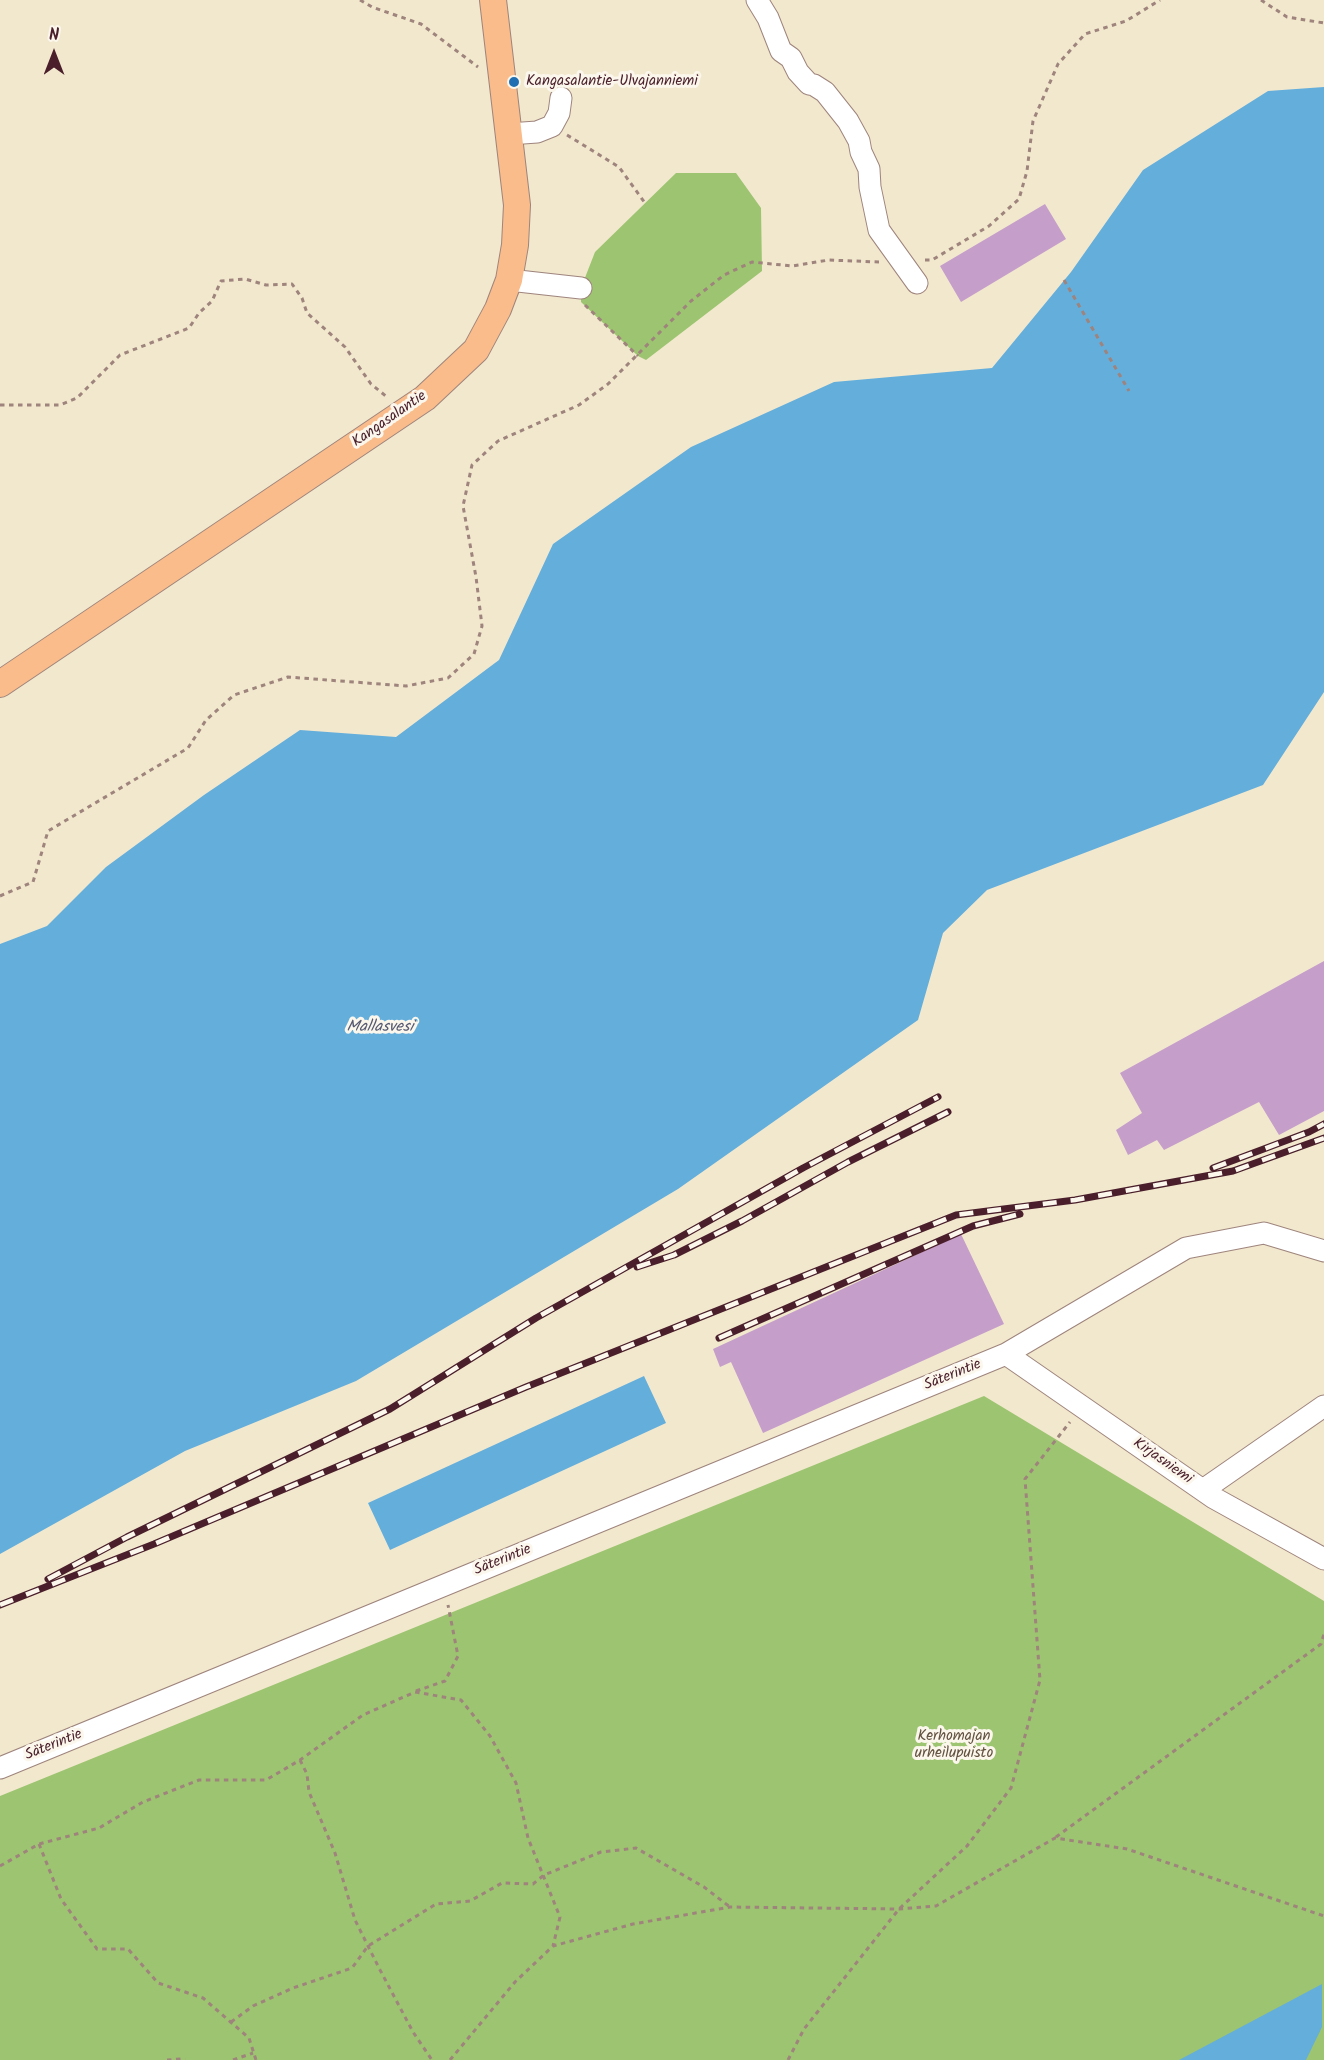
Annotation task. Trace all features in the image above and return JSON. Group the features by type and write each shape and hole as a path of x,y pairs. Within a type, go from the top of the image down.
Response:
{"main road":[{"name":"Kangasalantie","path":"0,684 425,398 476,350 498,309 509,280 515,245 517,205 493,0"}],"street":[{"path":"757,0 768,18 781,51 792,58 798,72 809,84 814,84 825,92 848,121 859,141 868,169 879,230 917,284"},
{"path":"509,134 537,132 552,126 559,113 561,98"},
{"path":"509,280 581,288"},
{"name":"Säterintie","path":"0,1768 1006,1354 1186,1248 1264,1233 1324,1251"},
{"name":"Kirjasniemi","path":"1006,1354 1203,1490 1324,1559"},
{"path":"1203,1490 1324,1406"}],"path":[{"path":"360,0 372,7 421,24 478,68 501,66"},
{"path":"0,896 33,882 48,831 188,748 206,720 234,695 288,676 406,686 448,678 474,654 482,627 464,506 472,465 498,441 579,405 608,384 691,301 724,275 752,262 792,266 829,260 900,262 933,260 989,226 1019,199 1027,171 1033,121 1058,64 1085,34 1126,21 1160,0"},
{"path":"1261,0 1287,18 1324,23"},
{"path":"552,126 619,167 645,203"},
{"path":"0,405 60,405 77,398 120,355 189,328 199,313 212,301 221,281 245,279 266,285 292,284 302,298 307,314 345,347 371,384 406,411"},
{"path":"1064,280 1129,392"},
{"path":"581,288 581,302 638,356"},
{"path":"788,2060 804,2030 899,1909 967,1846 1011,1788 1040,1680 1025,1479 1083,1407"},
{"path":"0,1866 39,1844 99,1828 143,1802 199,1780 266,1780 300,1760 363,1715 445,1681 458,1656 444,1586"},
{"path":"450,2060 515,1982 553,1946 633,1924 730,1907 899,1909 936,1906 1055,1838 1322,1646 1324,1634"},
{"path":"415,1692 461,1700 490,1736 516,1783 528,1838 560,1917 553,1946"},
{"path":"300,1760 308,1774 309,1792 335,1853 356,1920 413,2032 432,2060"},
{"path":"1055,1838 1127,1849 1324,1915"},
{"path":"39,1844 61,1899 97,1949 128,1949 158,1983 203,1998 249,2038 256,2060"},
{"path":"231,2022 253,2006 273,1997 352,1968 368,1946 436,1904 470,1901 502,1883 533,1884 544,1875 601,1852 636,1848 704,1887 730,1907"},
{"path":"233,2060 254,2053"},
{"path":"167,2060 185,2060"}],"green space":[{"path":"676,173 736,173 761,208 762,271 646,360 638,356 581,302 581,288 595,252"},
{"name":"Kerhomajan urheilupuisto","path":"984,1396 1324,1601 1324,2060 0,2060 0,1796"}],"water":[{"name":"Mallasvesi","path":"1324,87 1324,692 1263,785 987,890 943,933 918,1020 678,1189 356,1381 185,1451 0,1554 0,944 47,926 106,867 204,795 300,730 396,737 499,660 553,544 691,447 834,382 992,368 1071,272 1143,170 1268,91"},
{"path":"644,1376 666,1423 390,1550 368,1503"},
{"path":"1322,1984 1322,2027 1306,2060 1179,2060"}],"building":[{"path":"1045,204 1066,239 961,302 940,266"},
{"path":"1324,961 1324,1111 1279,1135 1259,1102 1164,1150 1157,1140 1128,1155 1116,1130 1142,1113 1120,1073"},
{"path":"961,1234 1004,1324 763,1433 731,1362 720,1367 713,1349"}],"railway":[{"path":"48,1579 127,1537 390,1409 536,1318 803,1168 938,1097"},
{"path":"637,1267 674,1255 742,1221 848,1162 948,1112"},
{"path":"1213,1168 1309,1132 1324,1124"},
{"path":"0,1605 154,1544 526,1387 956,1215 1075,1200 1233,1171 1324,1138"},
{"path":"719,1338 973,1226 1020,1214"}],"place":[{"name":"Kangasalantie-Ulvajanniemi","path":"514,82"}]}
